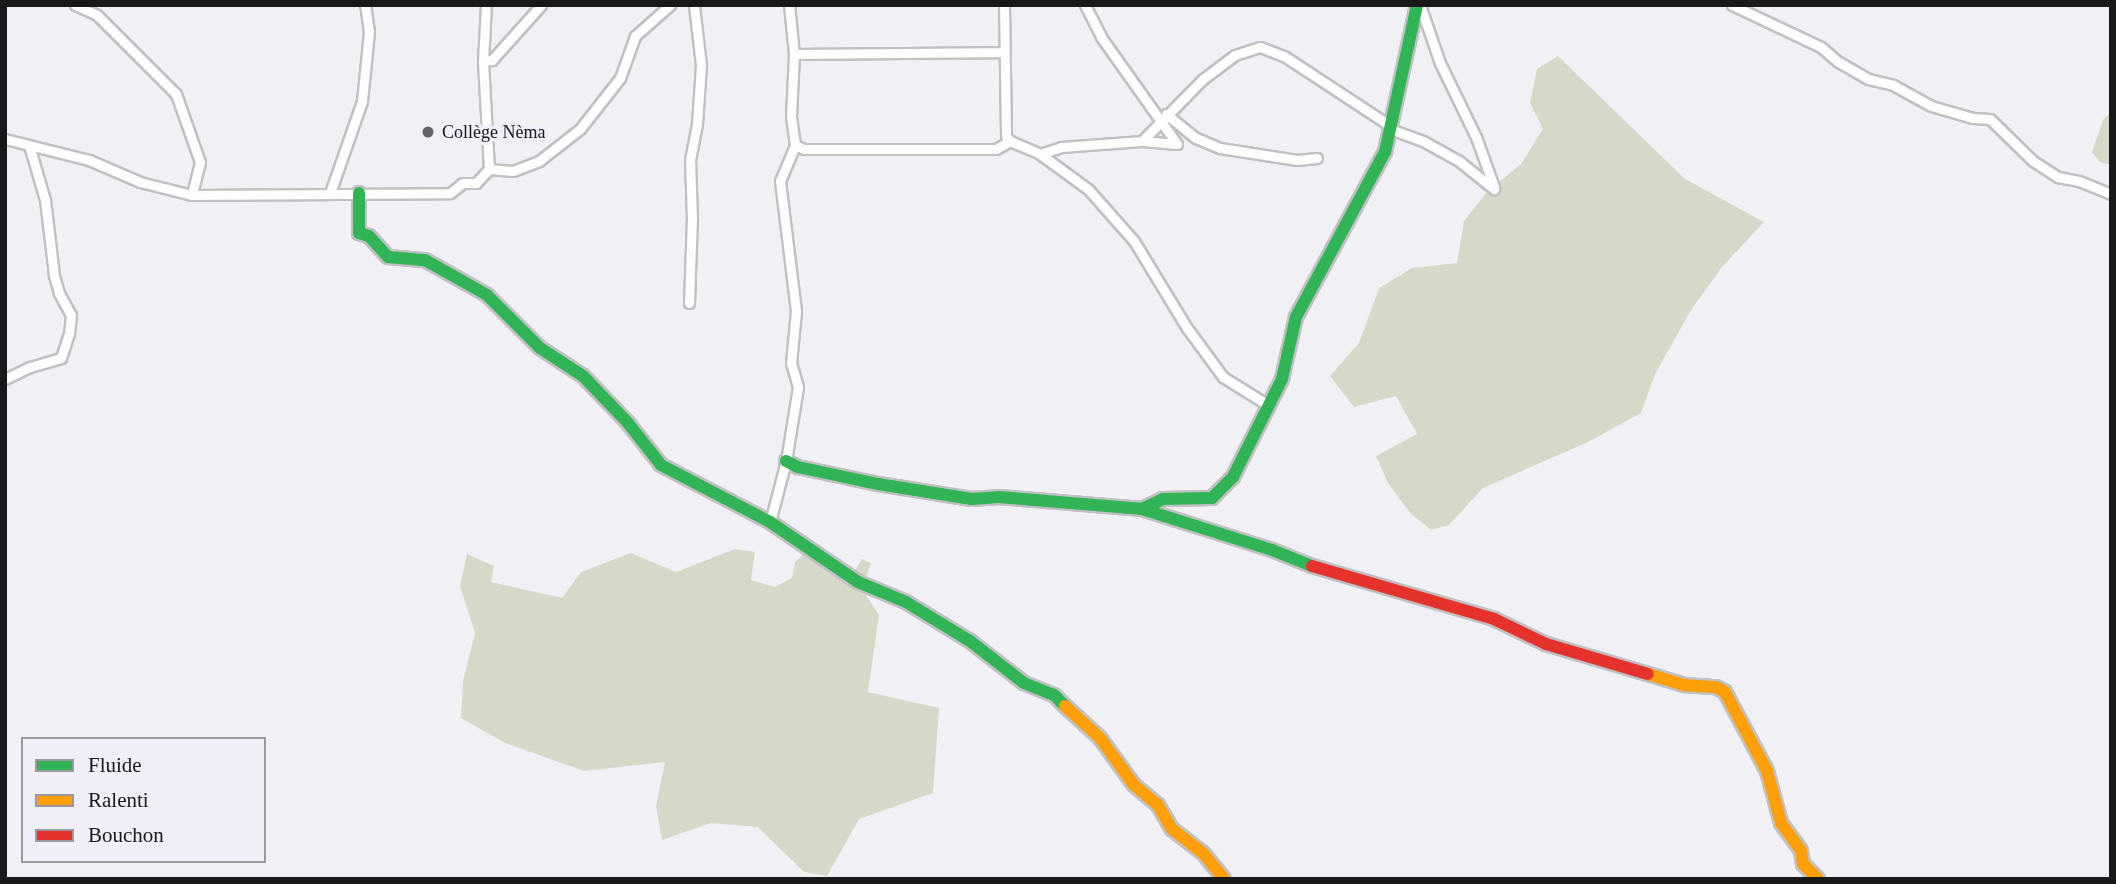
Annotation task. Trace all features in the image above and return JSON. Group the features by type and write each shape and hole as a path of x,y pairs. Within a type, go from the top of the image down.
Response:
{"street":[{"path":"75,5 97,15 176,94 200,162 192,195"},
{"path":"330,193 362,101 369,32 365,5"},
{"path":"5,139 89,160 140,182 192,195 450,193 463,183 476,183 489,169 482,61 486,5"},
{"path":"482,61 492,60 541,5"},
{"path":"489,169 513,171 539,161 580,129 620,78 635,36 670,5"},
{"path":"689,303 692,219 690,160 697,124 701,65 695,5"},
{"path":"770,522 786,461 799,387 791,363 796,311 780,181 795,145 792,116 794,54 789,5"},
{"path":"1004,5 1006,136 1010,141 1040,154 1088,189 1134,241 1186,328 1223,377 1268,405"},
{"path":"1040,154 1061,147 1142,141 1177,144 1163,116 1101,37 1085,5"},
{"path":"1142,141 1163,116 1203,79 1235,55 1261,47 1284,56 1386,123 1390,129 1423,141 1459,161 1494,188 1476,137 1440,63 1419,5"},
{"path":"1142,509 1163,499 1212,498 1233,477 1282,379 1296,317 1367,191 1385,152 1419,5"},
{"path":"1732,5 1821,47 1837,61 1868,79 1893,85 1931,106 1973,118 1990,119 2034,161 2058,177 2079,181 2111,194"},
{"path":"794,54 1003,52"},
{"path":"1163,116 1196,138 1220,148 1297,160 1317,158"},
{"path":"795,145 804,149 996,149 1010,141"},
{"path":"5,379 30,367 61,358 69,334 71,315 56,284 45,200 29,145"},
{"path":"359,193 359,233 369,236 388,257 425,260 487,295 540,348 583,376 628,424 661,465 770,522 858,582 906,602 970,641 1024,683 1054,695 1100,738 1135,785 1158,805 1172,829 1203,853 1224,879"},
{"path":"786,461 797,467 878,484 972,499 999,497 1142,509 1272,550 1300,563 1494,619 1546,644 1684,685 1716,687 1725,692 1767,771 1781,823 1801,850 1803,864 1818,879"}],"green space":[{"path":"1558,56 1685,179 1764,222 1722,267 1691,310 1655,374 1641,413 1588,442 1483,488 1449,525 1431,530 1410,513 1388,483 1376,456 1417,434 1396,396 1354,407 1330,376 1359,343 1379,288 1412,268 1457,263 1464,221 1487,192 1521,164 1543,129 1530,103 1537,69"},
{"path":"2111,112 2111,165 2100,162 2092,152 2103,120"},
{"path":"735,549 755,552 751,580 775,587 792,578 795,562 806,552 823,551 855,570 862,559 871,563 862,589 879,615 868,692 939,708 933,793 859,819 827,876 804,872 758,827 711,823 662,840 656,806 665,762 584,771 505,743 461,718 463,681 475,633 460,586 467,554 494,566 491,582 562,598 581,572 631,553 676,572"}],"traffic: fast":[{"path":"1142,509 1163,499 1212,498 1233,477 1282,379 1296,317 1385,152 1417,5"},
{"path":"359,193 359,233 369,236 388,257 425,260 487,295 540,348 583,376 628,423 661,465 770,522 858,582 906,602 970,641 1024,683 1054,695 1065,706"},
{"path":"786,461 798,467 878,484 972,499 999,497 1142,509 1272,550 1312,566"}],"traffic: slow":[{"path":"1648,674 1684,685 1716,687 1725,692 1767,771 1781,823 1801,851 1803,864 1818,879"},
{"path":"1065,706 1100,738 1134,785 1158,805 1172,829 1203,853 1224,879"}],"traffic: jam":[{"path":"1312,566 1494,619 1546,644 1648,674"}],"place":[{"name":"Collège Nèma","path":"428,132"}]}
